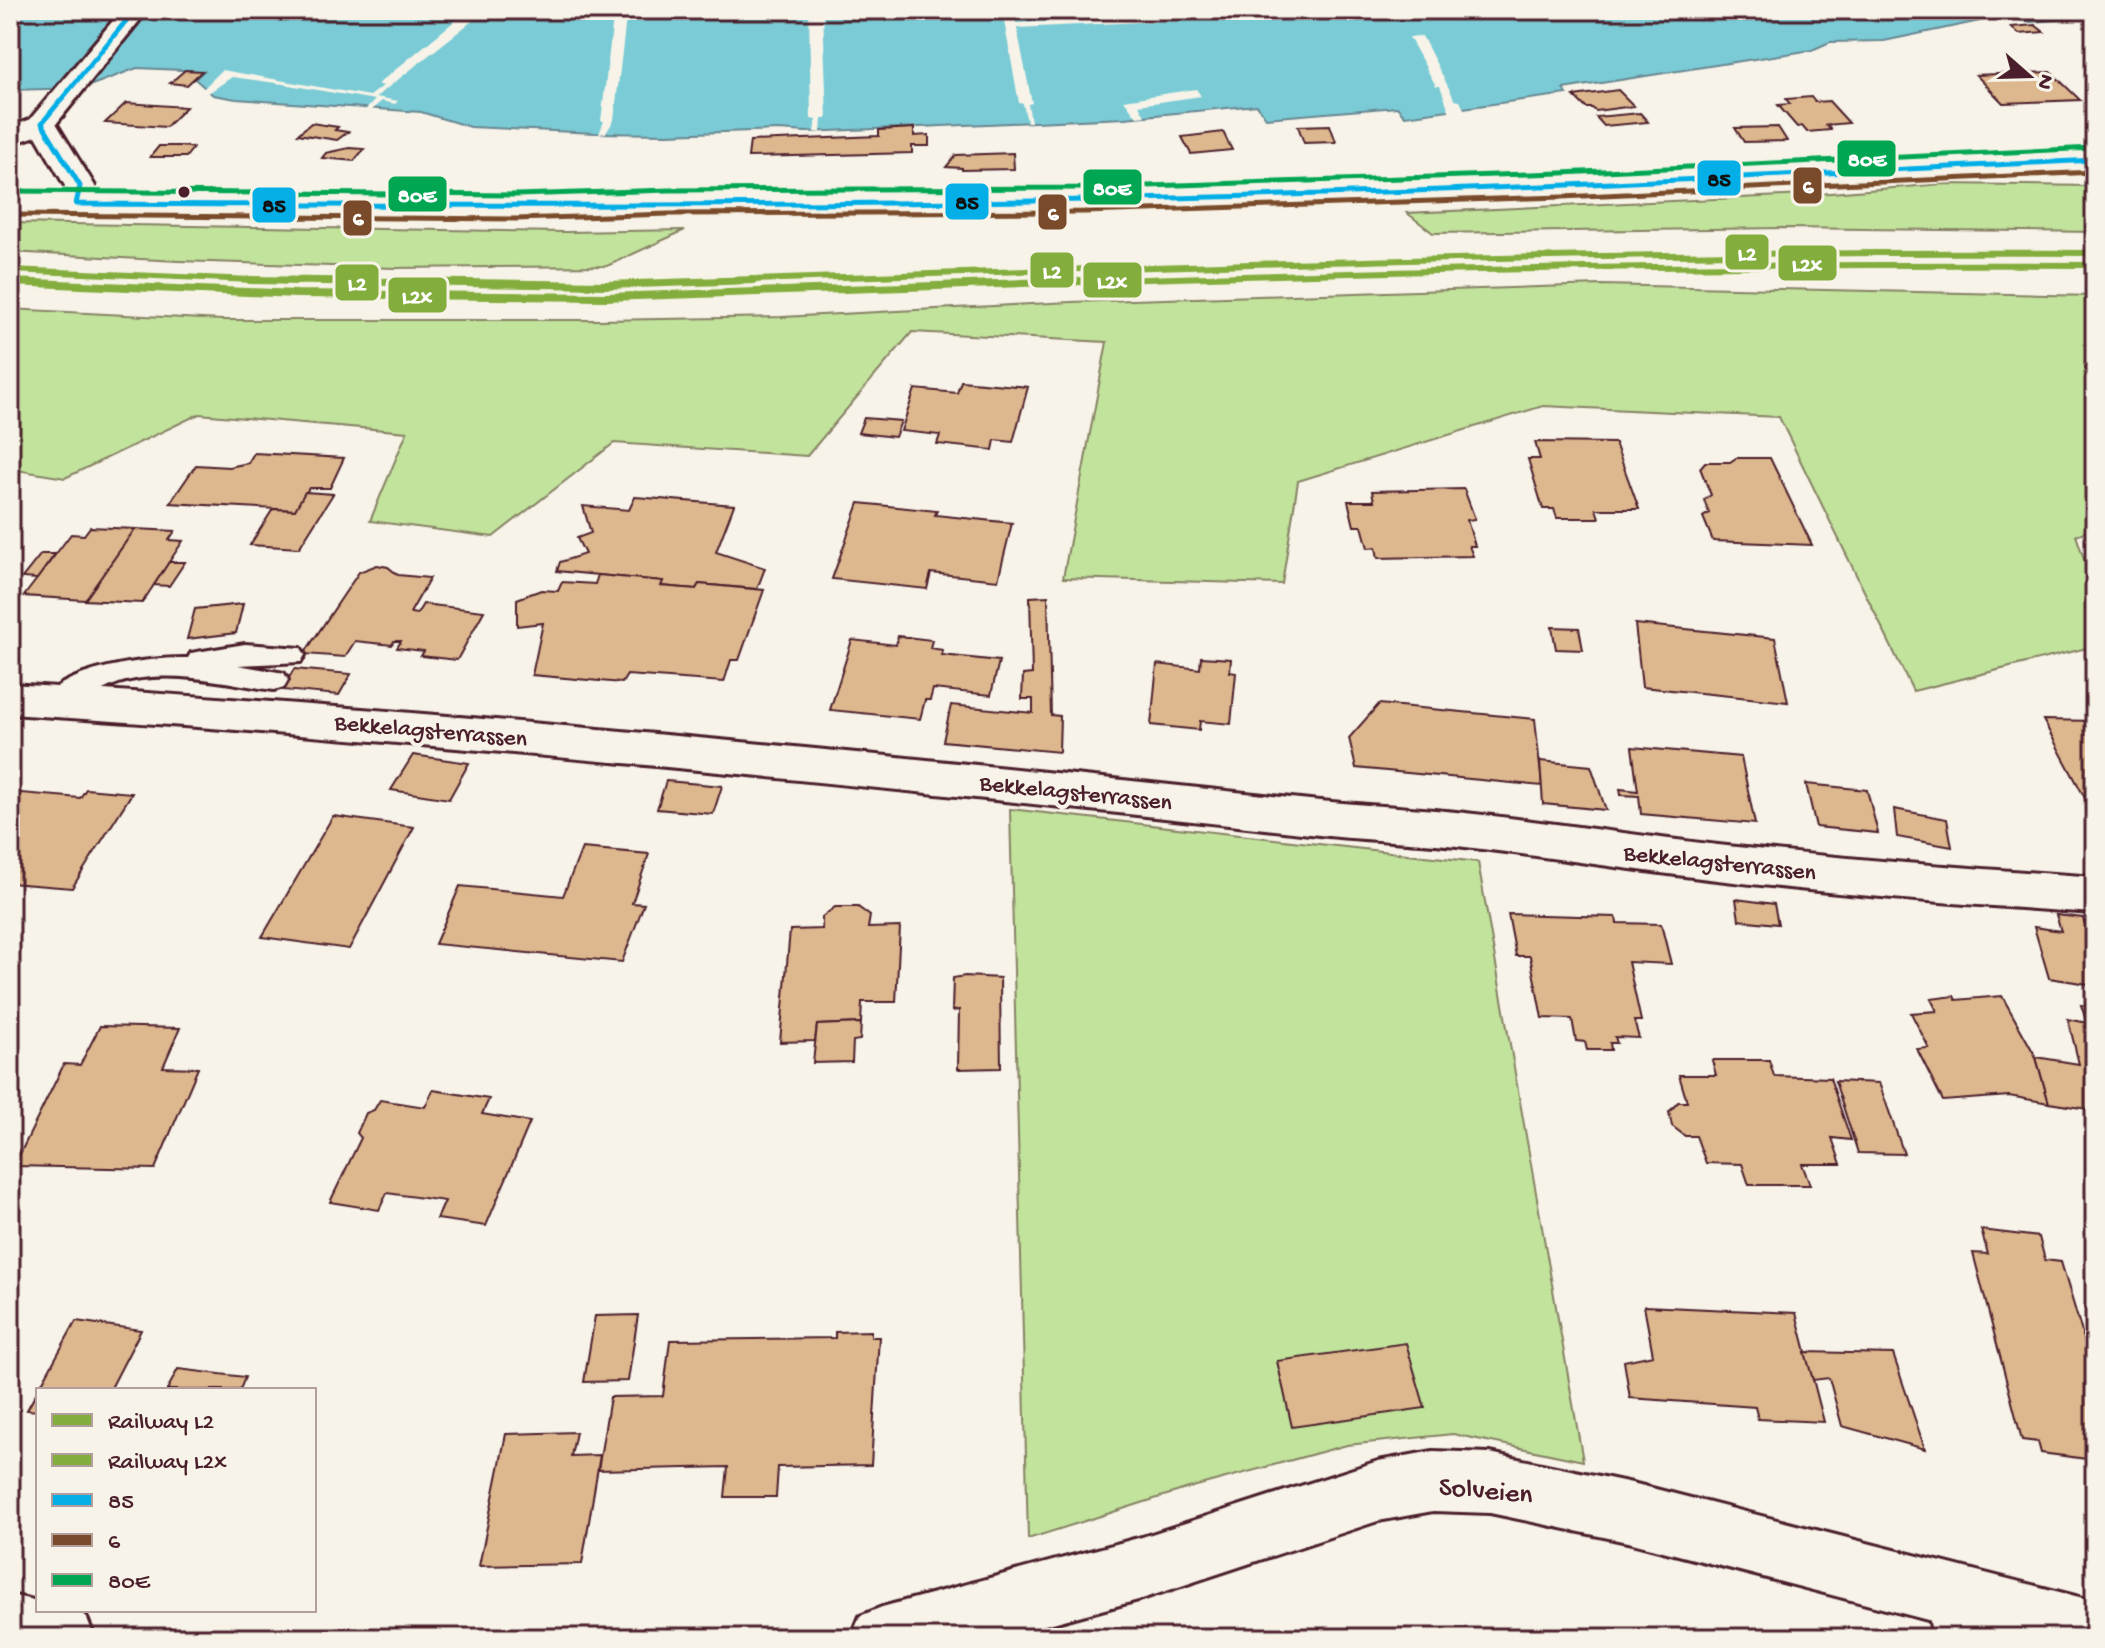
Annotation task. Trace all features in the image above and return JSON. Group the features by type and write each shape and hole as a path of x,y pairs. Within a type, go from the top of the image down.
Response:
{"main road":[{"path":"10,137 48,115 135,10"},
{"path":"48,115 78,195"},
{"path":"10,184 78,195 516,207 669,202 875,203 1231,197 2095,160"},
{"path":"10,203 78,195"},
{"name":"Bekkelagsterrassen","path":"10,699 679,750 1023,784 1317,818 1455,829 1720,863 1945,885 2095,895"},
{"name":"Solveien","path":"882,1638 1142,1568 1378,1491 1433,1481 1490,1483 1632,1513 1951,1617 2095,1632"},
{"path":"10,1626 64,1638"}],"lane":[{"path":"56,702 108,676 172,667 214,657 291,655"},
{"path":"172,667 274,680"}],"green space":[{"path":"1943,184 2095,186 2095,232 1783,228 1433,233 1407,213 1805,195"},
{"path":"10,223 566,232 685,230 607,266 394,268 10,252"},
{"path":"1602,285 2095,296 2095,528 2076,535 2095,592 2095,646 1913,691 1779,417 1543,406 1298,481 1282,584 1063,578 1107,342 912,332 807,456 614,443 493,537 370,521 407,432 199,414 65,478 10,469 10,309 222,320 597,320 782,317 1071,302"},
{"path":"1010,809 1478,862 1583,1461 1453,1434 1347,1445 1189,1488 1028,1539"}],"water":[{"path":"10,10 2079,10 2091,17 2031,22 1999,17 1884,41 1830,42 1812,50 1563,89 1567,94 1405,116 1397,107 1266,118 1257,105 1125,118 806,132 667,134 470,127 421,112 236,99 213,95 195,79 204,71 137,68 84,88 10,90"}],"pier":[{"path":"468,10 486,10 376,97 398,101 395,104 382,101 366,114 361,114 375,100 283,84 232,77 207,94 201,91 222,70 370,96 383,86 378,84"},
{"path":"614,10 627,10 614,120 606,133 599,134 604,121 601,121"},
{"path":"809,10 823,10 827,119 822,119 821,132 814,132 816,120 811,119"},
{"path":"1002,10 1013,10 1016,23 1199,15 1198,10 1210,10 1212,14 1393,10 1017,28 1032,103 1028,104 1031,122 1027,122 1023,104 1019,103"},
{"path":"1422,36 1455,100 1460,101 1465,111 1450,113 1440,86 1436,86 1409,37"},
{"path":"1196,89 1201,96 1139,105 1145,116 1137,117 1124,100"}],"building":[{"path":"2035,25 2044,32 2019,34 2011,27"},
{"path":"185,70 202,71 187,85 170,83"},
{"path":"2051,72 2080,100 2003,103 1976,75"},
{"path":"1618,90 1634,106 1596,111 1586,108 1574,96"},
{"path":"1811,97 1815,102 1829,101 1849,123 1826,125 1831,130 1807,132 1802,126 1797,127 1778,105 1790,104 1786,99"},
{"path":"126,103 186,107 166,127 105,123"},
{"path":"1640,113 1648,122 1604,126 1596,117"},
{"path":"311,123 338,127 335,130 348,132 337,140 298,134"},
{"path":"1330,125 1336,142 1304,143 1298,126"},
{"path":"1778,127 1787,141 1744,142 1735,128"},
{"path":"914,128 914,136 929,135 929,146 912,146 912,153 748,157 750,141 879,136 879,130"},
{"path":"1223,132 1232,150 1191,154 1182,137"},
{"path":"159,146 193,148 186,157 150,157"},
{"path":"349,148 364,149 354,161 322,158 326,153"},
{"path":"1013,153 1014,169 962,170 946,167 956,155"},
{"path":"961,381 1028,387 1013,442 995,440 993,450 937,444 940,435 901,431 915,389 957,393"},
{"path":"864,418 901,421 895,437 858,433"},
{"path":"1535,442 1615,443 1639,509 1596,509 1599,518 1557,518 1554,509 1543,509 1528,459 1540,459"},
{"path":"254,453 344,458 330,488 309,488 295,510 170,503 196,465 229,467 248,463"},
{"path":"1736,458 1770,458 1812,545 1713,541 1703,517 1709,513 1704,500 1711,495 1700,468 1705,462 1730,462"},
{"path":"1464,489 1475,519 1467,520 1475,546 1469,546 1473,556 1378,558 1376,547 1368,548 1362,526 1354,526 1348,501 1374,501 1372,491"},
{"path":"305,492 333,494 299,548 250,545 273,509 295,510"},
{"path":"635,497 734,505 716,552 765,568 757,589 699,584 696,589 661,586 663,581 557,571 560,562 585,554 577,538 591,533 583,506 629,510"},
{"path":"859,503 1012,523 998,580 931,573 927,589 832,579"},
{"path":"90,527 135,529 85,600 24,596 71,534 84,535"},
{"path":"135,529 175,531 169,540 183,541 142,603 85,600"},
{"path":"41,554 55,554 37,579 22,578"},
{"path":"169,562 185,562 169,586 154,585"},
{"path":"377,565 388,567 398,575 430,578 410,613 417,614 423,604 484,611 457,660 421,656 424,651 397,648 401,641 394,641 392,645 355,641 345,657 304,654 359,572"},
{"path":"598,575 663,581 661,586 696,589 699,584 764,590 739,660 731,660 724,682 627,675 622,683 532,675 543,623 517,626 517,599 541,590 558,591 562,582 595,584"},
{"path":"1048,596 1051,715 1060,716 1059,752 943,741 951,705 1033,713 1033,699 1022,699 1023,675 1032,674 1030,597"},
{"path":"243,604 236,633 187,639 195,609"},
{"path":"1635,624 1775,638 1788,702 1642,687"},
{"path":"1552,627 1579,628 1583,650 1556,649"},
{"path":"898,636 932,640 930,648 943,650 942,655 999,661 991,695 933,689 930,700 925,700 920,719 830,710 852,640 896,645"},
{"path":"1201,657 1231,659 1230,672 1236,673 1231,724 1200,721 1199,730 1151,725 1157,664 1200,669"},
{"path":"294,669 351,674 339,695 282,690"},
{"path":"1379,704 1535,719 1542,786 1356,768 1349,738"},
{"path":"2043,720 2095,721 2095,798 2085,798"},
{"path":"1632,747 1741,757 1755,824 1641,814 1639,796 1621,795 1620,789 1638,791"},
{"path":"413,755 469,763 449,799 391,790"},
{"path":"1540,761 1591,766 1606,810 1543,804"},
{"path":"666,781 722,786 713,814 657,809"},
{"path":"1806,784 1867,790 1878,833 1816,827"},
{"path":"86,789 132,793 72,888 10,883 10,792 80,798"},
{"path":"1894,809 1947,819 1952,847 1897,837"},
{"path":"333,816 414,827 349,949 262,937"},
{"path":"582,848 649,854 632,903 644,904 622,962 435,944 460,886 563,896"},
{"path":"1736,899 1774,904 1778,924 1739,920"},
{"path":"835,907 858,907 870,916 868,928 900,927 896,1002 862,1002 861,1023 817,1025 815,1041 780,1042 790,930 822,929 822,917"},
{"path":"1508,914 1616,917 1617,923 1661,924 1671,964 1628,962 1641,1021 1634,1021 1639,1038 1615,1037 1617,1043 1610,1043 1611,1050 1587,1050 1585,1042 1576,1041 1572,1019 1542,1018 1530,956 1516,956"},
{"path":"2056,915 2083,918 2088,934 2095,935 2095,985 2049,978 2034,927 2061,931"},
{"path":"953,978 1000,978 1001,1068 958,1069 959,1010 952,1011"},
{"path":"1954,996 1956,1000 2002,996 2036,1057 2049,1103 2009,1096 1943,1101 1917,1049 1929,1048 1911,1013 1937,1011 1931,999"},
{"path":"2081,1005 2095,1007 2095,1110 2049,1103 2036,1057 2079,1064 2068,1019 2087,1023"},
{"path":"861,1023 860,1040 853,1041 852,1062 813,1063 817,1025"},
{"path":"100,1026 180,1028 163,1067 198,1068 155,1169 14,1166 64,1064 80,1065"},
{"path":"1712,1060 1769,1060 1774,1076 1830,1078 1851,1140 1832,1138 1841,1164 1802,1164 1810,1185 1749,1185 1742,1164 1706,1163 1696,1136 1685,1136 1672,1126 1669,1112 1678,1102 1687,1102 1679,1075 1716,1075"},
{"path":"1835,1081 1879,1083 1904,1154 1858,1153"},
{"path":"433,1090 489,1099 482,1114 530,1122 486,1226 437,1219 445,1201 387,1193 379,1210 330,1202 361,1138 357,1133 366,1113 374,1110 380,1100 425,1107"},
{"path":"1981,1230 2039,1237 2045,1260 2061,1262 2095,1376 2095,1460 2041,1453 2038,1442 2022,1440 1973,1253 1988,1254"},
{"path":"1644,1306 1796,1313 1824,1422 1758,1419 1755,1407 1630,1398 1624,1361 1653,1355"},
{"path":"638,1315 628,1381 584,1382 595,1316"},
{"path":"76,1321 141,1330 111,1388 39,1388"},
{"path":"871,1331 871,1337 879,1337 871,1465 778,1467 776,1497 725,1497 728,1467 598,1470 610,1397 663,1396 670,1340 835,1338 835,1332"},
{"path":"1406,1343 1425,1408 1292,1427 1277,1361"},
{"path":"1805,1352 1893,1354 1925,1449 1842,1426 1829,1378 1813,1380"},
{"path":"178,1369 245,1377 241,1388 168,1388"},
{"path":"36,1394 36,1411 27,1410"},
{"path":"576,1432 571,1456 600,1455 582,1564 479,1566 506,1434"}],"rail line":[{"name":"L2","path":"10,270 297,282 606,285 1442,257 1814,251 2095,253"},
{"name":"L2x","path":"10,282 297,294 606,297 1442,269 1814,263 2095,265"}],"transit line":[{"name":"85","path":"135,10 42,123 80,186 76,204 704,204 1208,198 2095,160"},
{"name":"80E","path":"10,191 516,195 669,190 1084,188 1561,173 2094,148"},
{"name":"6","path":"10,215 516,219 669,214 1084,212 1562,197 2095,172"}]}
